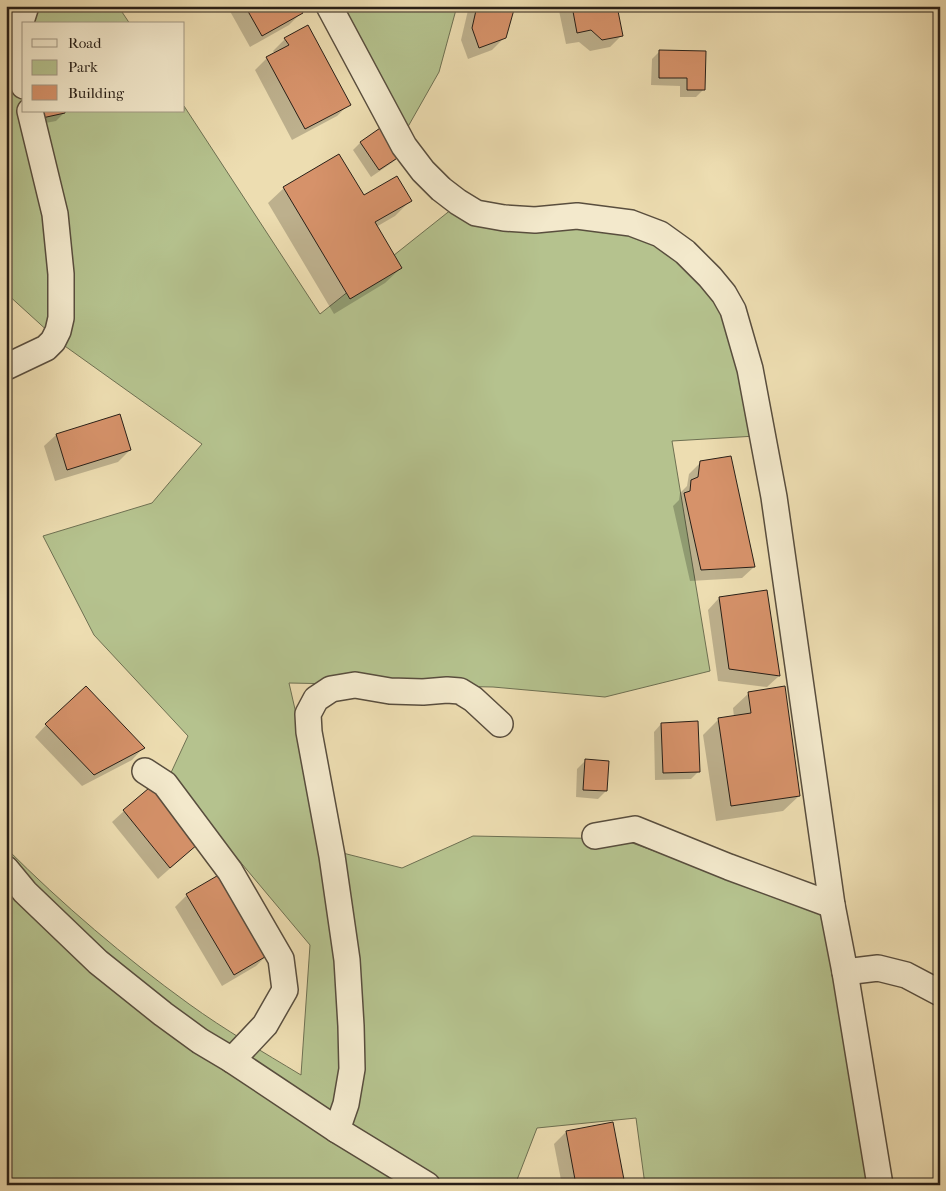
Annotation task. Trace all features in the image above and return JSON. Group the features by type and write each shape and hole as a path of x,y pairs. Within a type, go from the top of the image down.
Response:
{"street":[{"path":"22,75 17,34 26,6"},
{"path":"329,6 404,146 423,171 441,189 458,202 476,213 504,218 535,220 577,216 632,223 660,234 685,252 724,294 733,310 750,369 774,497 832,905 880,1185"},
{"path":"6,366 46,348 54,341 61,318 60,274 55,214 30,112"},
{"path":"337,1130 346,1104 352,1069 347,960 332,856 309,732 308,714 316,699 331,689 355,685 390,691 460,691 473,699 500,724"},
{"path":"144,771 165,784 230,871 281,959 284,990 265,1025 232,1060"},
{"path":"595,836 635,829 729,867 832,905"},
{"path":"6,869 25,892 98,962 163,1014 200,1041 337,1130 427,1185"},
{"path":"845,972 878,968 906,975 940,993"}],"green space":[{"path":"6,6 118,6 129,22 22,22 22,112 185,112 185,108 320,314 452,209 621,221 723,293 756,436 672,441 710,671 605,697 493,687 289,683 327,849 402,868 473,836 621,839 821,911 877,1185 645,1185 636,1118 537,1128 515,1185 6,1185 6,848 94,930 141,968 216,1023 301,1075 310,945 169,777 188,736 94,635 43,536 152,503 202,444 62,344 6,293"},
{"path":"330,6 457,6 439,72 401,139"}],"building":[{"path":"245,6 299,6 303,13 262,36"},
{"path":"477,6 515,6 506,38 479,48 472,28"},
{"path":"572,6 617,6 623,36 602,40 591,30 577,33"},
{"path":"308,25 351,105 305,129 266,57 289,45 284,38"},
{"path":"659,50 706,51 705,90 687,90 687,78 659,78"},
{"path":"41,112 65,112 65,113 42,118"},
{"path":"383,126 402,155 379,170 360,142"},
{"path":"339,154 364,195 397,176 412,201 375,222 402,268 350,299 283,187"},
{"path":"120,414 131,450 67,470 56,434"},
{"path":"731,456 755,567 701,570 684,493 690,491 691,480 698,477 700,461"},
{"path":"767,590 780,676 729,669 719,597"},
{"path":"86,686 145,748 94,775 45,724"},
{"path":"785,686 800,796 731,806 718,718 751,713 748,692"},
{"path":"698,721 700,772 663,773 661,723"},
{"path":"585,759 609,761 607,791 583,790"},
{"path":"155,783 198,844 170,868 123,810"},
{"path":"222,873 270,954 234,975 186,894"},
{"path":"613,1122 625,1185 576,1185 566,1131"}]}
